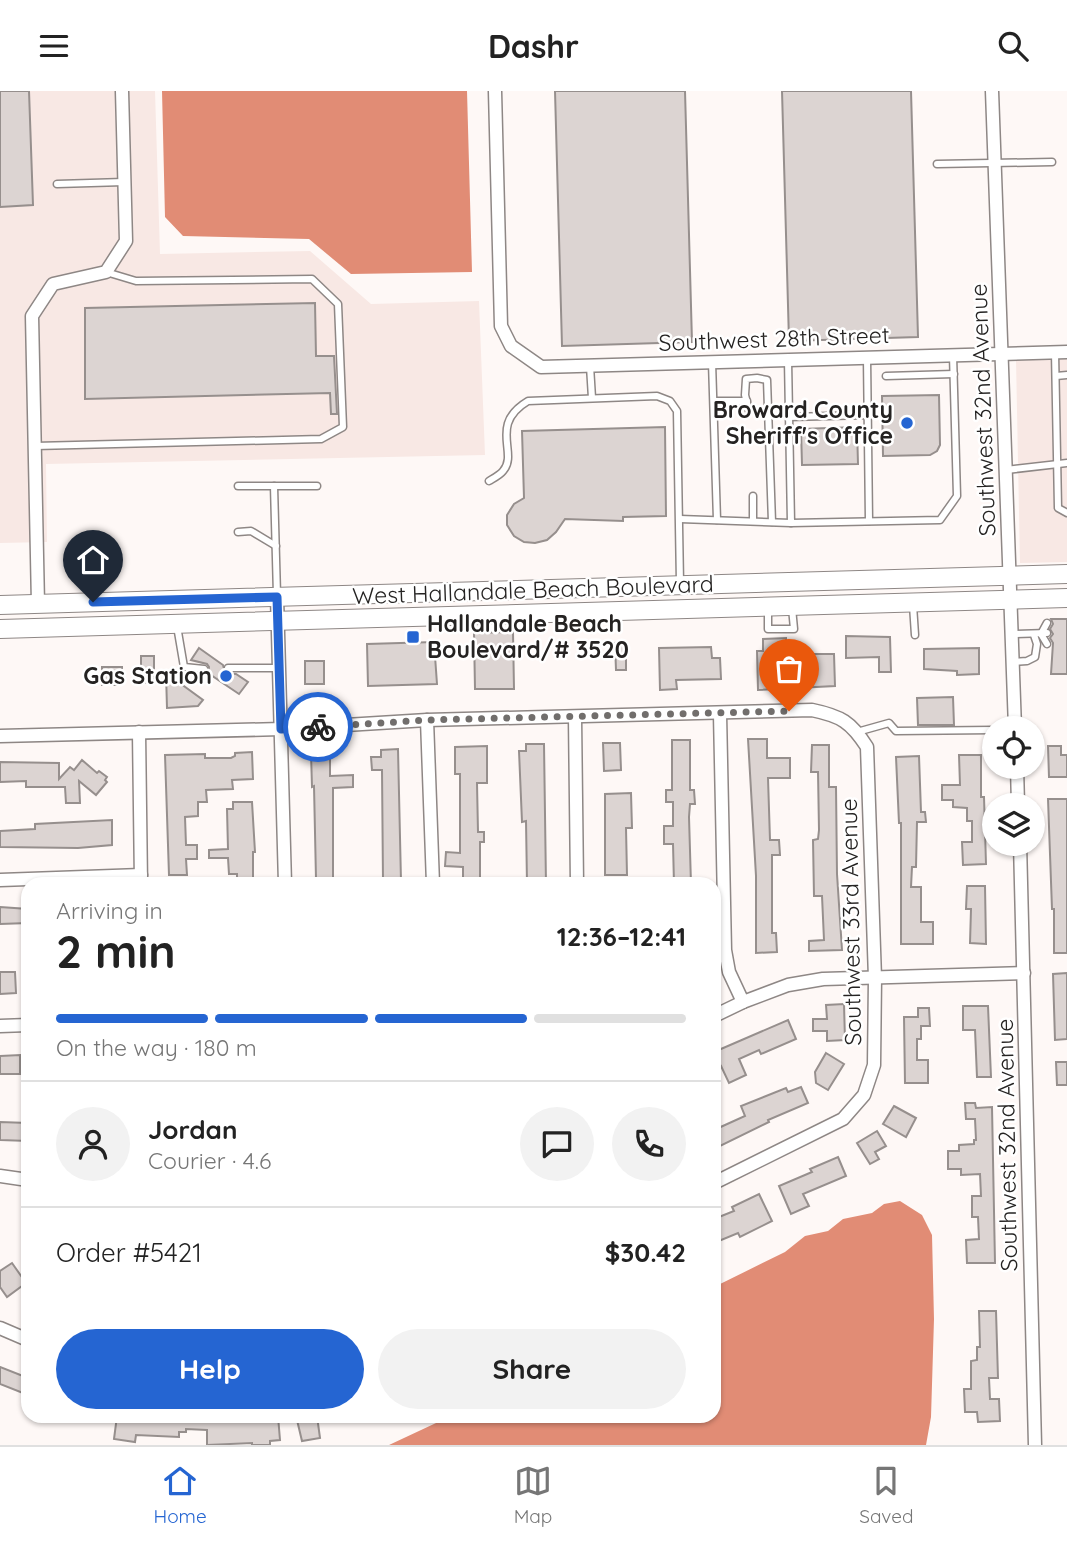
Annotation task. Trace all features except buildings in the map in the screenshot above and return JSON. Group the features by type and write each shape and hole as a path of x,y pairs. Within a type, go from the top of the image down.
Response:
{"main road":[{"name":"West Hallandale Beach Boulevard","path":"0,605 1067,574"},
{"path":"683,610 706,596 791,594 817,582"},
{"path":"538,614 562,603 649,601 680,585"},
{"name":"West Hallandale Beach Boulevard","path":"0,629 1067,598"},
{"path":"0,615 26,613 38,604"}],"street":[{"path":"38,604 32,316 52,284 106,272 126,241 122,91"},
{"name":"Southwest 28th Street","path":"495,91 501,326 511,346 541,367 1061,352"},
{"name":"Southwest 32nd Avenue","path":"992,91 1015,716"},
{"path":"277,597 285,877"},
{"path":"0,736 281,729 427,720 812,710 842,718 857,732"},
{"path":"720,714 725,950 729,972 743,1002"},
{"path":"575,717 578,877"},
{"path":"427,720 433,877"},
{"path":"139,732 141,877"},
{"name":"Southwest 33rd Avenue","path":"721,1180 843,1119 864,1095 874,1065 875,978 867,747 857,732"},
{"name":"Southwest 32nd Avenue","path":"1020,856 1035,1445"},
{"path":"0,880 21,880"},
{"path":"721,1013 788,985 823,979 1024,973"},
{"path":"0,1026 21,1025"},
{"path":"0,1176 21,1179"},
{"path":"0,1328 21,1337"}],"lane":[{"path":"937,164 1052,162"},
{"path":"57,184 124,182"},
{"path":"35,446 321,439 343,427 338,304 312,279 136,281 106,272"},
{"path":"1061,352 1056,376 1058,508 1067,513"},
{"path":"680,519 791,523 940,520 957,496 953,355"},
{"path":"867,358 869,521"},
{"path":"788,360 791,523"},
{"path":"712,362 718,520"},
{"path":"590,366 592,398"},
{"path":"886,376 954,374"},
{"path":"1056,376 1067,375"},
{"path":"749,411 746,379 767,380 772,522"},
{"path":"489,481 504,470 507,462 506,435 509,418 516,408 528,401 656,396 670,401 677,411 680,585"},
{"path":"714,401 747,401"},
{"path":"789,417 868,415"},
{"path":"1006,470 1067,463"},
{"path":"238,486 317,486"},
{"path":"274,487 277,597"},
{"path":"753,496 753,521"},
{"path":"237,532 251,531 276,546"},
{"path":"913,603 915,635"},
{"path":"1013,662 1027,661 1035,657 1037,644 1047,623"},
{"path":"177,625 184,667 204,670"},
{"path":"1012,634 1041,634"},
{"path":"1041,634 1047,644"},
{"path":"228,668 279,668"},
{"path":"857,732 889,723 895,731 982,730"}],"shaded area":[{"path":"0,91 155,91 160,254 310,251 371,304 479,301 485,455 46,464 47,542 0,543"},
{"path":"162,91 467,91 472,272 351,274 309,239 183,236 165,217"},
{"path":"1067,358 1067,562 1020,563 1016,360"},
{"path":"900,1201 922,1215 932,1235 934,1319 931,1417 926,1445 389,1445 436,1423 721,1423 721,1284 785,1252 805,1236 828,1231 843,1219 872,1213 884,1204"}],"way so far":[{"path":"318,727 427,720 789,711"}],"place":[{"name":"Broward County Sheriff's Office","path":"907,423"},
{"name":"Hallandale Beach Boulevard/# 3520","path":"413,637"},
{"name":"Gas Station","path":"226,676"}],"route":[{"path":"93,602 277,597 281,729 318,727"}]}
